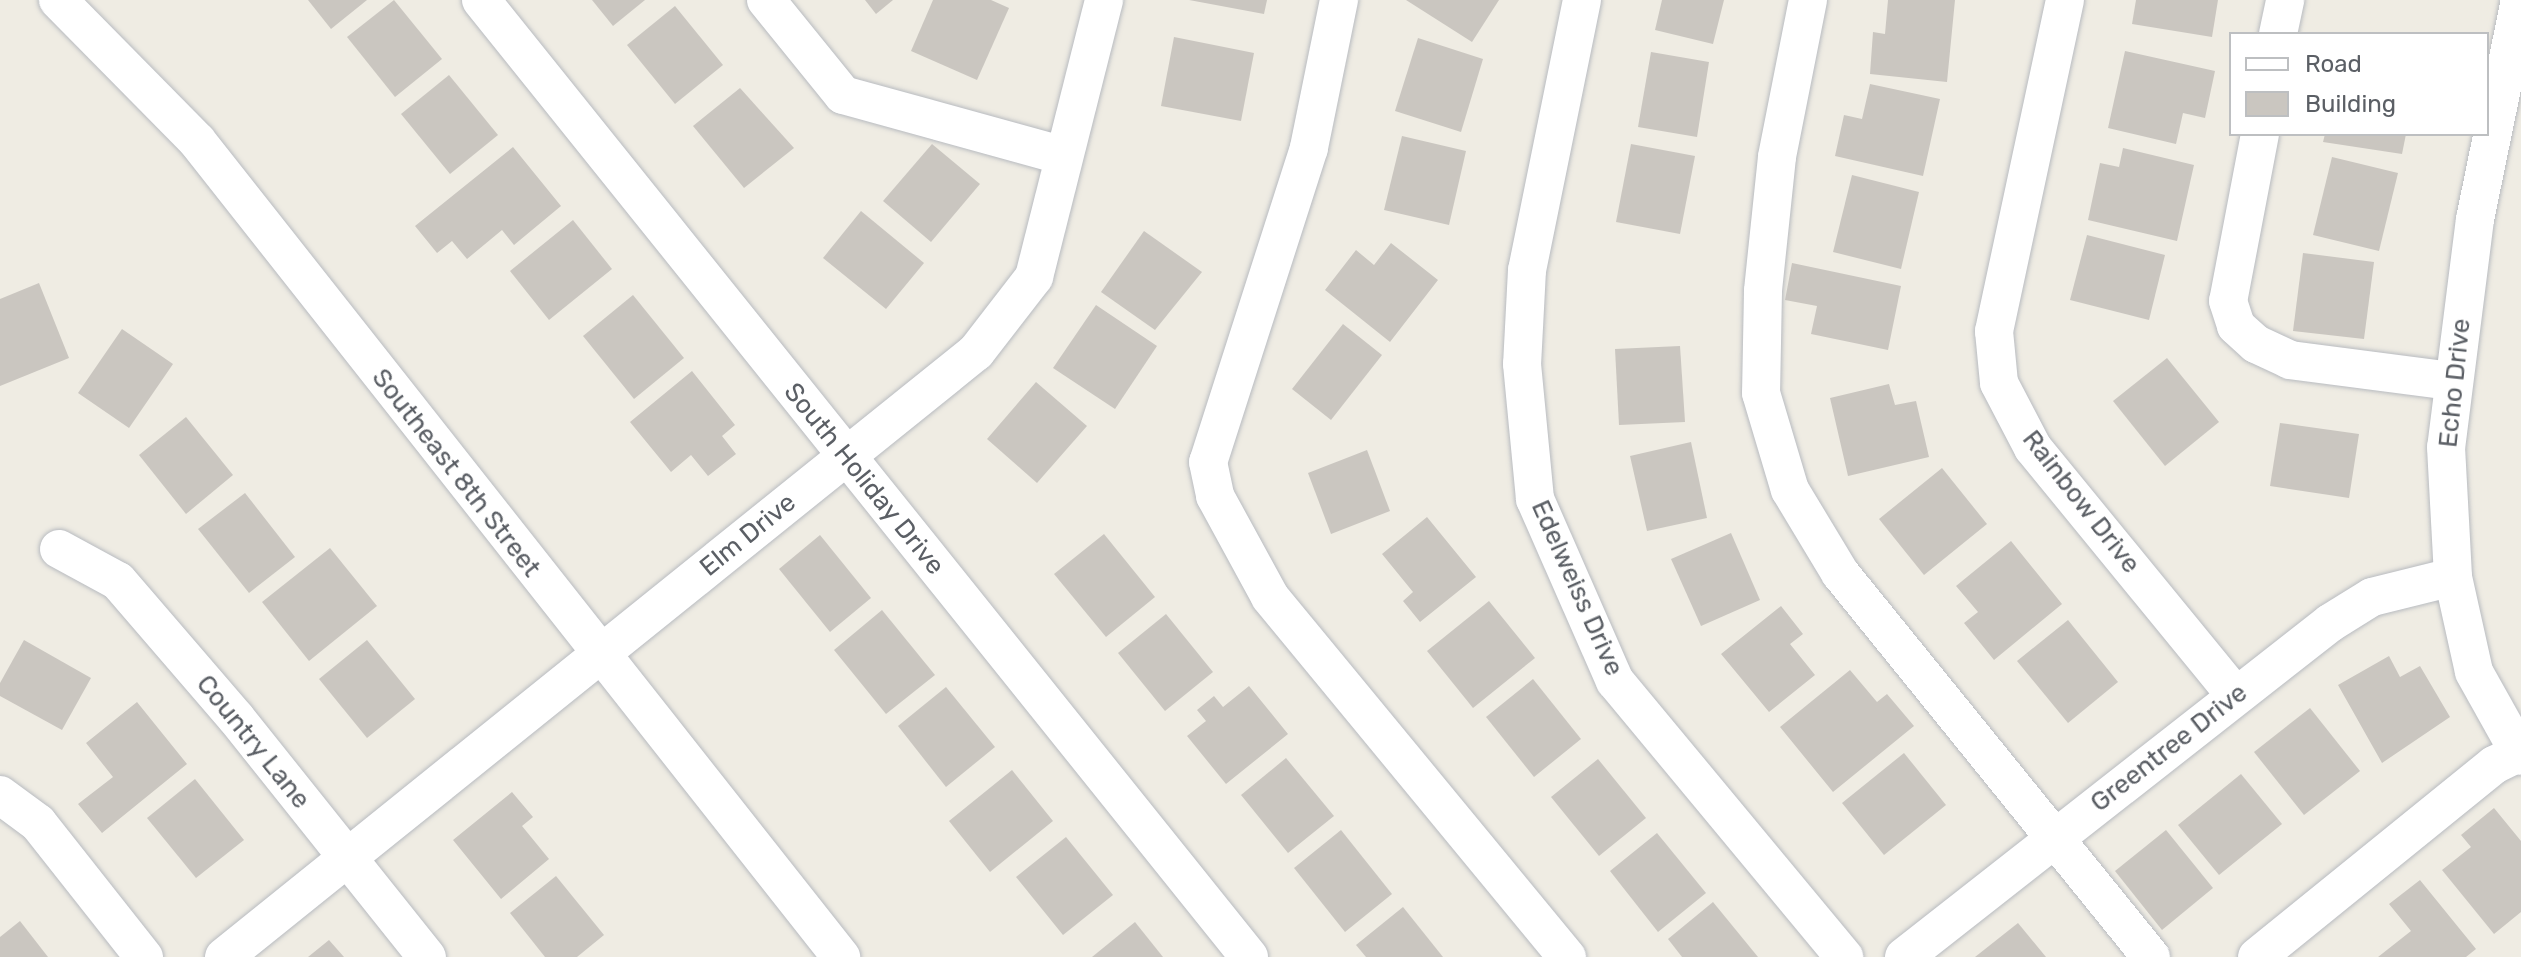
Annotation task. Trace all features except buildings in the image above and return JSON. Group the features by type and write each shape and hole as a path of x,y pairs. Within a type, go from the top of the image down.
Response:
{"street":[{"name":"Southeast 8th Street","path":"58,0 197,141 598,655 841,957"},
{"name":"South Holiday Drive","path":"481,0 1249,957"},
{"path":"766,0 843,95 1064,156"},
{"name":"Elm Drive","path":"224,957 976,352 1034,277 1104,0"},
{"path":"1339,0 1309,148 1208,462 1215,496 1270,597 1567,957"},
{"name":"Edelweiss Drive","path":"1582,0 1527,270 1522,364 1535,499 1615,681 1844,957"},
{"path":"1808,0 1777,157 1763,291 1761,393 1790,490 1840,573 2151,957"},
{"name":"Rainbow Drive","path":"2065,0 1999,301 1994,331 1999,383 2033,448 2235,695"},
{"path":"2278,32 2285,0"},
{"name":"Echo Drive","path":"2520,0 2475,219 2451,381 2446,447 2453,577 2474,672 2520,755"},
{"path":"2260,136 2228,301 2236,326 2256,344 2290,360 2451,381"},
{"name":"Country Lane","path":"59,549 118,581 236,718 427,957"},
{"name":"Greentree Drive","path":"1904,957 2235,695 2372,597 2453,577"},
{"path":"2257,957 2494,765 2520,755"},
{"path":"0,795 38,823 144,957"}]}
